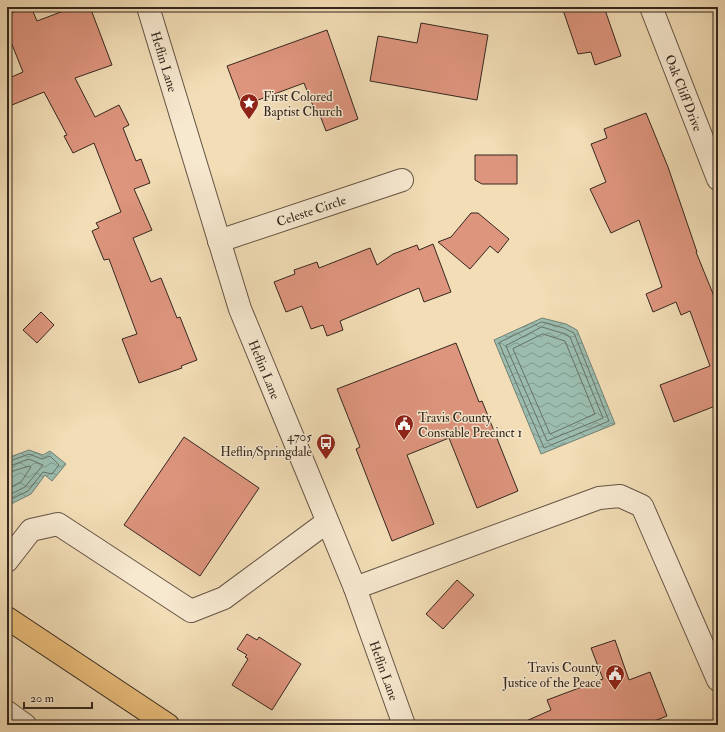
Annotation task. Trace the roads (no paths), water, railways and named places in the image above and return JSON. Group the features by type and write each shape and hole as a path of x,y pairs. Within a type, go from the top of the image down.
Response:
{"main road":[{"path":"7,618 168,725"}],"street":[{"name":"Heflin Lane","path":"148,7 240,309 355,588 404,725"},
{"name":"Oak Cliff Drive","path":"651,7 718,179"},
{"name":"Celeste Circle","path":"219,241 402,180"},
{"path":"355,588 556,512 599,498 620,496 642,506 718,680"},
{"path":"7,530 31,530 58,524 191,611 224,598 327,522"},
{"path":"7,561 31,530"},
{"path":"7,712 25,725"}],"water":[{"path":"542,318 566,324 577,330 615,424 541,454 494,340"},
{"path":"29,450 43,455 50,451 66,464 52,481 45,475 31,494 7,506 7,458"}],"place":[{"name":"First Colored Baptist Church","path":"249,120"},
{"name":"Travis County Constable Precinct 1","path":"404,441"},
{"name":"4705 Heflin/Springdale","path":"326,460"},
{"name":"Travis County Justice of the Peace","path":"615,691"}]}
